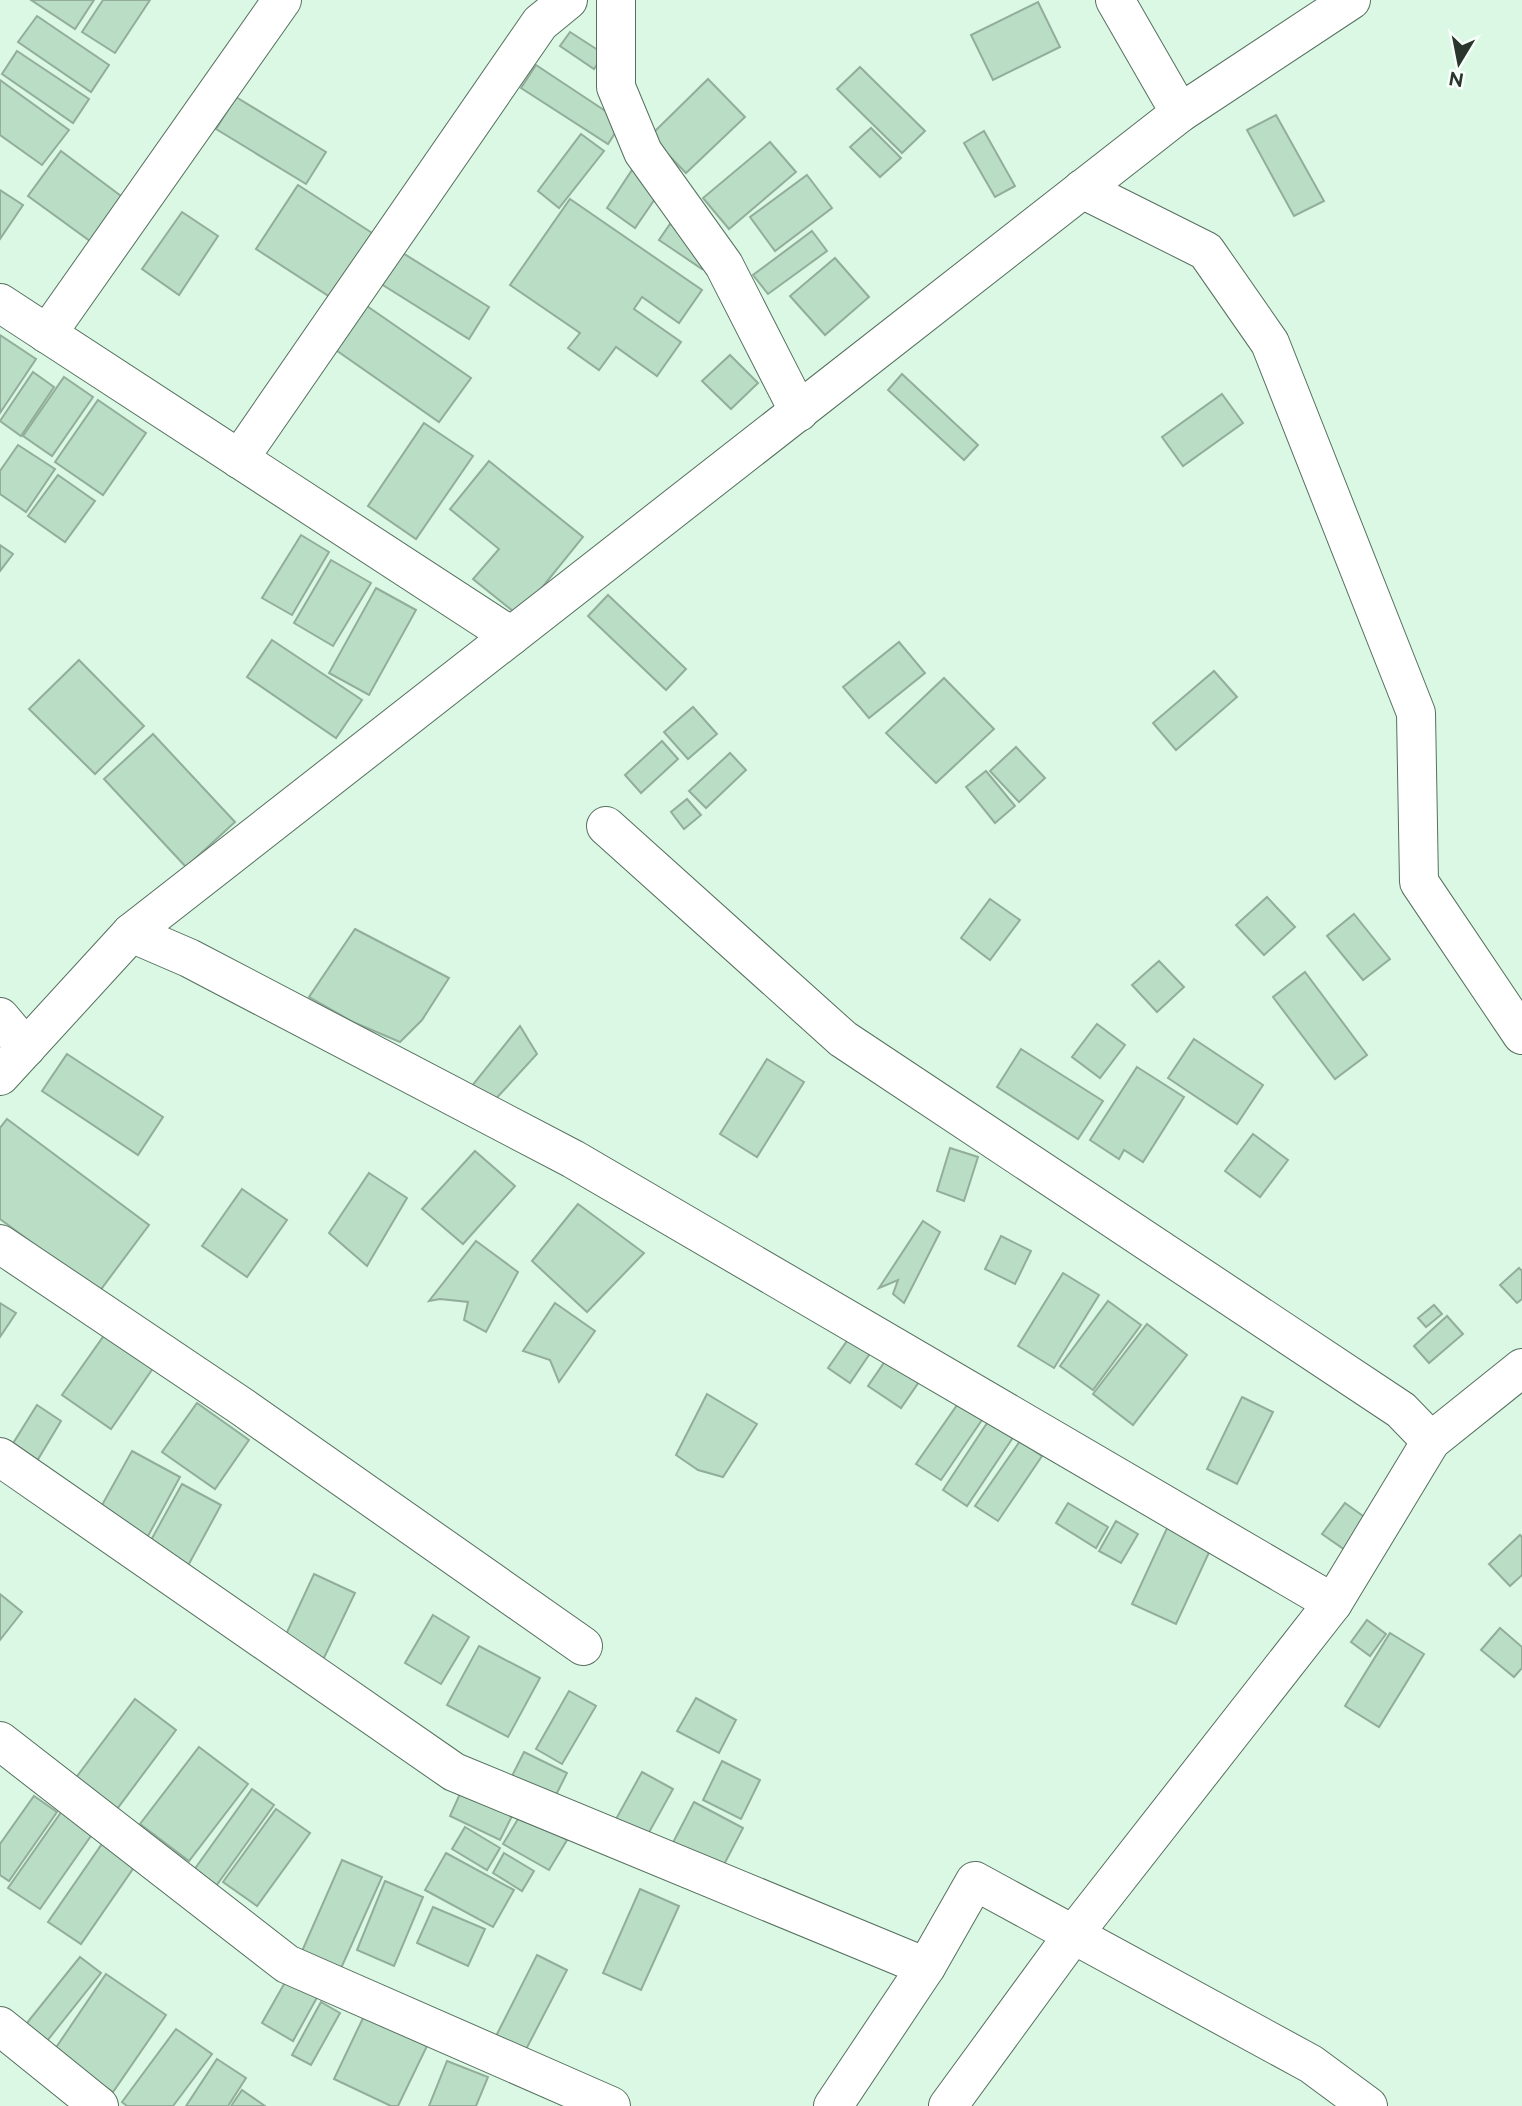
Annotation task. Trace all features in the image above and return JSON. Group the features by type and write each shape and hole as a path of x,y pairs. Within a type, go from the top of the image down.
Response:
{"street":[{"path":"47,334 282,0"},
{"path":"239,459 540,23 568,0"},
{"path":"616,0 616,87 643,152 724,265 799,412"},
{"path":"1115,0 1180,113"},
{"path":"0,1076 131,933 1180,113 1351,0"},
{"path":"1083,189 1206,251 1270,343 1416,713 1419,882 1522,1035"},
{"path":"0,303 511,636"},
{"path":"606,826 843,1039 1401,1410 1432,1441"},
{"path":"131,933 189,958 573,1159 1333,1603"},
{"path":"0,1017 26,1048"},
{"path":"0,1244 241,1406 583,1646"},
{"path":"948,2106 1073,1935 1333,1603 1432,1441 1522,1368"},
{"path":"0,1457 454,1772 926,1967"},
{"path":"0,1741 287,1964 611,2106"},
{"path":"833,2106 926,1967 975,1881 1311,2064 1368,2106"},
{"path":"0,2026 99,2106"}],"building":[{"path":"31,0 94,0 75,29"},
{"path":"103,0 150,0 115,53 82,32"},
{"path":"1038,2 1060,47 993,80 971,35"},
{"path":"37,16 109,65 91,92 18,42"},
{"path":"570,32 604,54 594,69 560,46"},
{"path":"17,51 89,99 73,123 2,74"},
{"path":"536,65 622,122 608,144 521,88"},
{"path":"860,67 925,131 902,153 837,89"},
{"path":"708,79 745,117 686,173 650,136"},
{"path":"0,80 69,130 42,165 0,135"},
{"path":"236,97 326,152 306,184 216,129"},
{"path":"1276,115 1324,201 1294,216 1247,130"},
{"path":"871,128 901,158 880,177 850,147"},
{"path":"984,131 1015,186 995,197 964,143"},
{"path":"581,134 604,151 559,208 538,191"},
{"path":"770,142 796,172 729,229 703,198"},
{"path":"61,151 133,205 101,249 28,196"},
{"path":"632,170 661,190 635,228 607,208"},
{"path":"807,175 832,208 775,251 750,217"},
{"path":"298,185 383,240 341,304 256,249"},
{"path":"0,190 23,205 0,239"},
{"path":"570,199 702,290 679,323 642,297 634,309 681,342 657,376 616,347 599,370 568,348 580,333 510,285"},
{"path":"182,212 218,236 179,295 142,269"},
{"path":"670,224 713,253 702,269 659,240"},
{"path":"812,231 827,251 768,294 753,275"},
{"path":"398,250 489,307 469,339 378,282"},
{"path":"835,258 869,297 825,335 790,296"},
{"path":"364,304 471,378 439,422 333,348"},
{"path":"0,335 36,359 0,413"},
{"path":"730,355 758,383 731,409 702,381"},
{"path":"33,372 54,387 21,436 0,421"},
{"path":"902,374 978,445 964,460 888,390"},
{"path":"64,377 93,397 52,456 23,436"},
{"path":"1222,394 1243,423 1183,466 1162,437"},
{"path":"98,400 146,433 103,495 55,462"},
{"path":"424,423 473,456 416,539 368,506"},
{"path":"18,445 55,469 26,512 0,494 0,471"},
{"path":"489,461 583,537 519,616 473,579 499,549 450,509"},
{"path":"58,475 95,501 65,542 28,516"},
{"path":"301,535 329,552 292,615 262,598"},
{"path":"0,545 13,554 0,571"},
{"path":"331,560 371,583 333,646 294,623"},
{"path":"376,588 416,610 369,695 329,673"},
{"path":"608,595 686,669 666,690 588,616"},
{"path":"272,640 362,700 336,738 247,677"},
{"path":"899,642 925,673 869,718 843,687"},
{"path":"79,660 144,726 95,774 29,709"},
{"path":"1214,671 1237,697 1176,750 1153,723"},
{"path":"944,678 994,729 936,783 886,733"},
{"path":"693,707 717,734 688,759 664,732"},
{"path":"153,734 235,822 186,867 104,779"},
{"path":"662,741 678,759 641,793 625,775"},
{"path":"1016,747 1045,778 1019,802 990,771"},
{"path":"730,753 746,770 706,808 689,791"},
{"path":"986,771 1015,806 995,823 966,787"},
{"path":"687,799 701,815 684,829 671,812"},
{"path":"1267,897 1295,927 1264,955 1236,925"},
{"path":"990,899 1020,920 990,960 961,938"},
{"path":"1354,914 1390,959 1363,980 1327,936"},
{"path":"355,929 449,978 422,1020 400,1042 353,1022 309,997"},
{"path":"1159,961 1184,987 1157,1012 1132,985"},
{"path":"1305,972 1367,1055 1335,1079 1273,997"},
{"path":"1097,1024 1125,1045 1100,1078 1072,1057"},
{"path":"520,1026 537,1054 492,1103 471,1087"},
{"path":"1194,1039 1263,1085 1237,1124 1168,1078"},
{"path":"1021,1049 1103,1101 1078,1139 997,1087"},
{"path":"67,1054 163,1117 138,1155 42,1091"},
{"path":"767,1059 804,1082 757,1157 720,1134"},
{"path":"1137,1067 1184,1097 1143,1162 1124,1150 1119,1159 1090,1140"},
{"path":"7,1119 149,1225 99,1292 0,1219 0,1128"},
{"path":"1253,1134 1288,1160 1260,1197 1225,1171"},
{"path":"950,1148 978,1157 964,1201 937,1191"},
{"path":"475,1151 515,1186 463,1244 422,1209"},
{"path":"369,1173 407,1198 367,1266 329,1233"},
{"path":"242,1189 287,1220 247,1277 202,1246"},
{"path":"578,1204 644,1253 587,1312 532,1261"},
{"path":"923,1221 940,1232 904,1303 893,1294 898,1280 879,1288"},
{"path":"1001,1236 1031,1251 1015,1284 985,1269"},
{"path":"476,1241 518,1272 486,1332 464,1320 468,1302 440,1299 429,1301"},
{"path":"1519,1268 1522,1271 1522,1299 1517,1303 1500,1285"},
{"path":"1063,1273 1099,1295 1054,1368 1018,1346"},
{"path":"1108,1301 1141,1325 1093,1390 1060,1366"},
{"path":"0,1303 16,1313 0,1337"},
{"path":"555,1303 595,1331 559,1382 550,1360 523,1351"},
{"path":"1434,1305 1442,1314 1426,1327 1418,1318"},
{"path":"1447,1316 1463,1334 1429,1363 1414,1346"},
{"path":"1147,1324 1187,1355 1133,1425 1093,1394"},
{"path":"110,1327 158,1361 111,1429 62,1395"},
{"path":"854,1331 875,1346 850,1383 828,1368"},
{"path":"888,1357 921,1379 901,1408 868,1386"},
{"path":"707,1394 757,1424 723,1477 698,1470 676,1455"},
{"path":"1242,1397 1273,1412 1237,1484 1207,1469"},
{"path":"962,1398 986,1414 941,1480 916,1464"},
{"path":"197,1403 249,1440 215,1489 162,1452"},
{"path":"37,1405 61,1421 37,1461 12,1445"},
{"path":"989,1420 1014,1436 967,1506 943,1490"},
{"path":"1020,1441 1042,1456 998,1521 975,1506"},
{"path":"132,1451 180,1477 141,1549 92,1523"},
{"path":"182,1484 221,1505 184,1573 145,1551"},
{"path":"1068,1503 1108,1527 1096,1548 1056,1523"},
{"path":"1345,1503 1370,1521 1348,1552 1322,1534"},
{"path":"1116,1521 1138,1534 1121,1563 1099,1551"},
{"path":"1168,1526 1212,1546 1176,1624 1132,1604"},
{"path":"1520,1535 1522,1575 1510,1586 1489,1564"},
{"path":"314,1574 355,1593 322,1662 282,1643"},
{"path":"0,1594 22,1612 0,1640"},
{"path":"433,1615 469,1637 441,1684 405,1663"},
{"path":"1367,1620 1386,1634 1370,1656 1351,1642"},
{"path":"1500,1628 1522,1647 1522,1668 1514,1677 1481,1650"},
{"path":"1390,1633 1424,1654 1379,1727 1345,1706"},
{"path":"479,1646 540,1678 508,1737 447,1705"},
{"path":"569,1691 596,1706 562,1764 536,1749"},
{"path":"696,1698 736,1720 719,1753 677,1731"},
{"path":"135,1699 176,1730 117,1809 75,1779"},
{"path":"199,1747 248,1784 189,1861 140,1824"},
{"path":"524,1752 567,1773 553,1801 510,1780"},
{"path":"722,1761 760,1780 741,1819 703,1800"},
{"path":"642,1772 673,1789 647,1836 616,1819"},
{"path":"463,1787 514,1812 500,1840 450,1816"},
{"path":"252,1789 274,1805 216,1886 194,1870"},
{"path":"34,1796 57,1812 9,1881 0,1875 0,1844"},
{"path":"694,1802 743,1828 716,1880 667,1854"},
{"path":"276,1809 310,1833 257,1906 223,1882"},
{"path":"62,1811 93,1833 40,1909 8,1888"},
{"path":"521,1814 567,1840 549,1870 503,1844"},
{"path":"465,1827 500,1848 487,1870 452,1849"},
{"path":"104,1841 137,1863 81,1944 48,1922"},
{"path":"446,1853 514,1890 493,1927 425,1890"},
{"path":"504,1853 534,1871 522,1891 493,1873"},
{"path":"342,1860 382,1877 338,1975 299,1958"},
{"path":"385,1881 423,1897 394,1966 357,1950"},
{"path":"640,1889 679,1906 641,1990 603,1973"},
{"path":"433,1907 485,1929 468,1966 417,1943"},
{"path":"537,1955 567,1970 520,2061 491,2046"},
{"path":"80,1957 101,1973 43,2046 22,2029"},
{"path":"106,1974 166,2015 113,2092 53,2052"},
{"path":"288,1977 319,1994 293,2041 262,2023"},
{"path":"321,2002 340,2013 311,2065 292,2055"},
{"path":"364,2016 427,2046 398,2106 391,2106 334,2079"},
{"path":"176,2029 212,2054 173,2106 127,2106 122,2102"},
{"path":"217,2059 246,2078 228,2106 186,2106"},
{"path":"447,2061 488,2077 476,2106 429,2106"},
{"path":"242,2090 265,2106 231,2106"}]}
